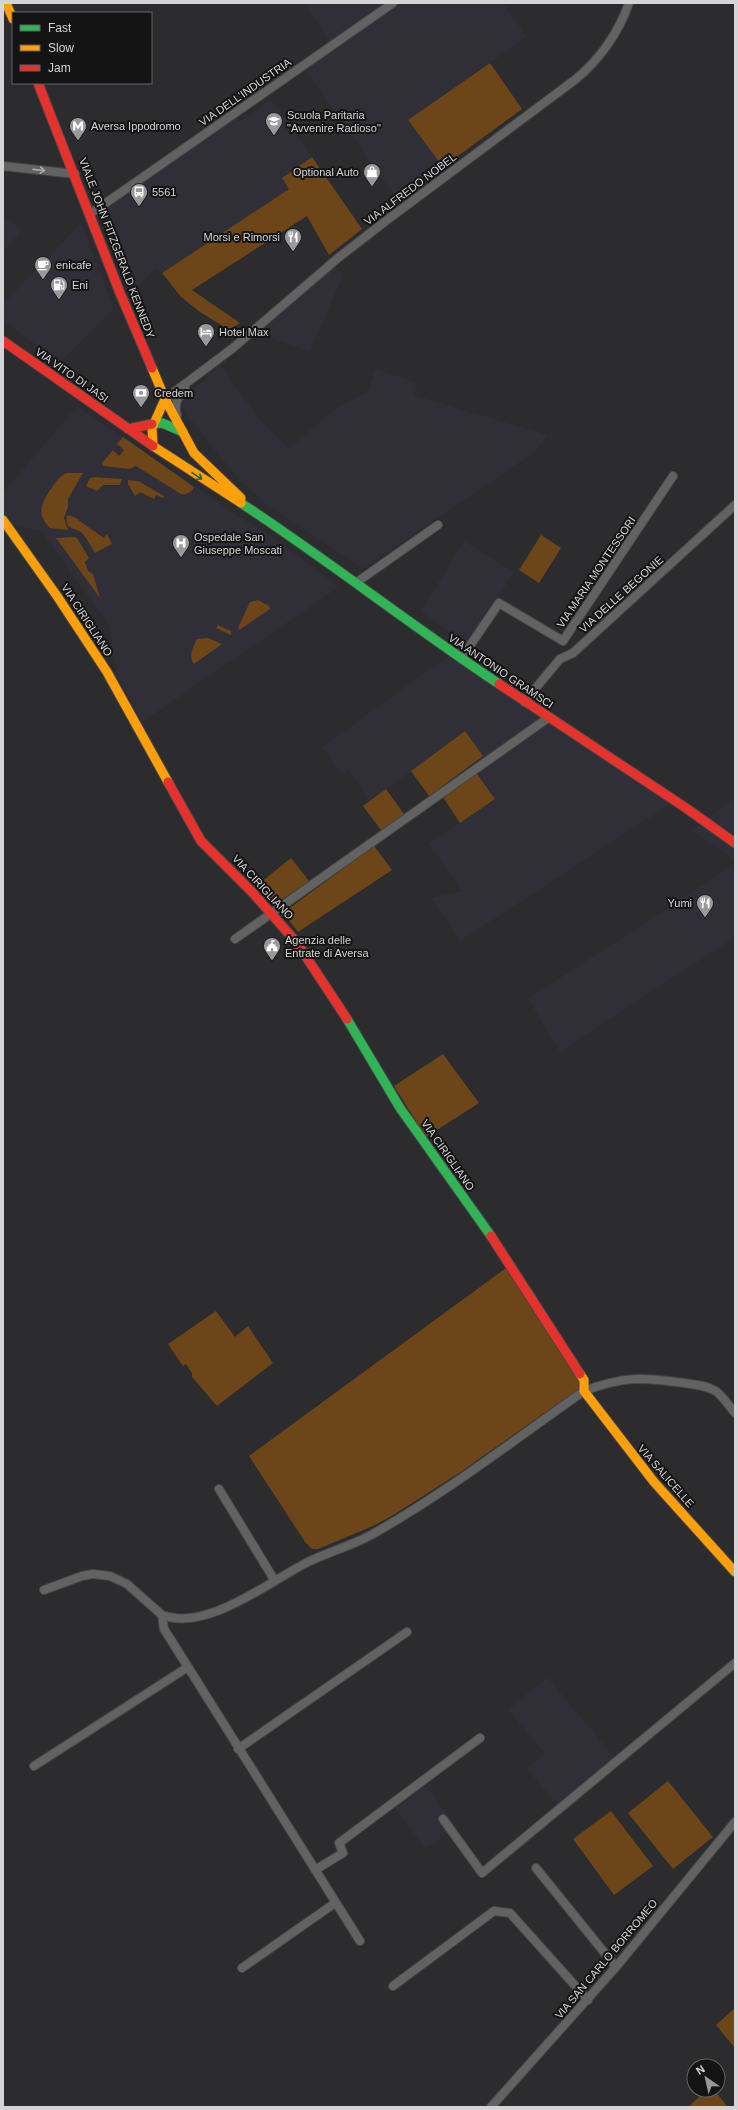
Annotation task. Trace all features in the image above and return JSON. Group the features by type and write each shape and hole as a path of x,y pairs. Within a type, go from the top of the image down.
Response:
{"main road":[{"path":"6,3 12,17"},
{"name":"VIALE JOHN FITZGERALD KENNEDY","path":"38,84 75,174 120,293 165,399"},
{"name":"VIA VITO DI JASI","path":"3,341 153,446"},
{"path":"153,446 150,439 152,424 165,399"},
{"name":"VIA ANTONIO GRAMSCI","path":"165,399 194,453 258,514"},
{"path":"128,429 162,423 183,432"},
{"name":"VIA ANTONIO GRAMSCI","path":"153,446 258,514 356,582 461,659 686,808 735,843"},
{"path":"182,466 188,464 193,459 194,453"},
{"name":"VIA CIRIGLIANO","path":"3,520 57,596 107,672 201,841 272,914 302,949 340,1007 400,1108 502,1252 584,1380 584,1391"},
{"name":"VIA SALICELLE","path":"584,1391 649,1477 735,1572"}],"street":[{"name":"VIA DELL'INDUSTRIA","path":"90,214 393,3"},
{"name":"VIA ALFREDO NOBEL","path":"165,399 189,382 288,302 350,249 576,79 594,63 614,38 629,3"},
{"path":"3,166 75,174"},
{"name":"VIA ALFREDO NOBEL","path":"183,432 175,407 176,401 189,382"},
{"name":"VIA MARIA MONTESSORI","path":"461,659 499,603 563,641 672,476"},
{"name":"VIA DELLE BEGONIE","path":"524,702 560,659 573,653 735,505"},
{"path":"356,582 438,525"},
{"path":"234,939 272,914 548,718"},
{"path":"44,1590 82,1576 93,1574 110,1576 127,1584 162,1615 182,1619 212,1613 309,1562 370,1536 420,1506 584,1391 617,1380 631,1378 653,1379 700,1386 716,1392 735,1413"},
{"path":"219,1489 275,1581"},
{"path":"162,1615 164,1629 360,1941"},
{"path":"238,1749 407,1632"},
{"path":"443,1819 482,1873 735,1663"},
{"path":"34,1766 188,1667"},
{"path":"315,1870 343,1853 340,1843 480,1738"},
{"name":"VIA SAN CARLO BORROMEO","path":"491,2107 588,2000 735,1822"},
{"path":"536,1868 616,1967"},
{"path":"242,1968 335,1903"},
{"path":"393,1986 494,1911 510,1913 588,2000"}],"shaded area":[{"path":"303,3 503,3 527,37 408,120 447,172 402,206 299,62 330,40"},
{"path":"490,63 522,109 443,167 408,120"},
{"path":"271,99 312,157 282,178 289,189 162,273 157,268 132,291 97,203 229,111 239,122"},
{"path":"312,157 362,229 329,255 307,216 192,290 240,323 229,330 200,312 181,297 162,273 289,189 282,178"},
{"path":"3,217 22,230 3,252"},
{"path":"81,223 114,309 60,362 3,321 3,304"},
{"path":"334,265 343,276 310,351 255,333"},
{"path":"220,365 261,421 289,449 332,411 368,391 375,369 417,383 414,395 548,435 536,451 363,569 265,503 241,481 207,441 178,403"},
{"name":"Ospedale San Giuseppe Moscati","path":"77,406 241,518 277,540 339,587 142,722 115,672 119,669 114,661 110,626 41,531 11,524 3,512 3,493"},
{"path":"123,437 194,487 192,490 187,494 181,494 136,466 130,469 103,466 102,463 113,450 119,456 124,450 117,444"},
{"path":"66,473 83,473 68,499 68,507 64,518 68,530 50,528 43,518 43,504 56,482"},
{"path":"90,478 122,479 120,485 103,485 97,491 86,486"},
{"path":"128,480 138,481 164,496 163,498 156,495 154,499 140,492 135,496 128,484"},
{"path":"67,515 74,517 104,538 107,534 112,544 95,553 83,534 71,528 67,524"},
{"path":"541,535 561,548 539,583 519,570"},
{"path":"56,538 77,538 89,558 85,562 88,571 93,574 100,598"},
{"path":"464,541 514,572 468,646 421,611"},
{"path":"258,600 269,606 270,609 239,630 238,628 250,602"},
{"path":"218,625 231,631 231,635 216,628"},
{"path":"208,638 222,644 194,664 191,655 197,639"},
{"path":"450,655 672,803 460,941 431,898 462,891 429,844 495,799 471,765 483,756 465,732 370,801 349,771 343,775 322,747"},
{"path":"465,731 483,756 429,796 411,771"},
{"path":"477,774 495,799 460,823 443,797"},
{"path":"386,789 404,814 381,830 363,806"},
{"path":"735,797 735,860 692,831"},
{"path":"374,846 392,870 298,932 283,913"},
{"path":"291,858 309,881 274,905 255,887"},
{"path":"735,864 735,937 560,1052 528,999"},
{"path":"443,1054 479,1103 426,1137 394,1086"},
{"path":"506,1268 580,1379 580,1388 459,1473 395,1514 373,1526 318,1549 312,1549 305,1542 249,1456"},
{"path":"216,1311 235,1337 248,1326 273,1363 217,1406 192,1377 192,1373 186,1364 183,1366 168,1344"},
{"path":"547,1677 620,1764 563,1811 527,1769 545,1753 508,1710"},
{"path":"668,1781 713,1837 673,1869 628,1813"},
{"path":"424,1784 456,1826 426,1849 393,1806"},
{"path":"611,1811 653,1866 614,1895 573,1839"},
{"path":"735,2008 735,2048 716,2025"},
{"path":"698,2098 721,2098 728,2107 688,2107"}],"traffic: fast":[{"path":"152,424 162,423 183,432"},
{"path":"241,503 499,684"},
{"path":"347,1019 400,1108 491,1236"}],"traffic: slow":[{"path":"6,3 12,17"},
{"path":"152,368 165,399 194,453 241,498"},
{"path":"165,399 152,428 153,446 241,503"},
{"path":"3,520 57,596 107,672 168,782"},
{"path":"580,1374 584,1380 584,1391 654,1482 735,1572"}],"traffic: jam":[{"path":"38,84 120,293 152,368"},
{"path":"3,341 153,446"},
{"path":"128,429 152,424"},
{"path":"499,684 686,808 735,843"},
{"path":"168,782 201,841 252,892 297,943 347,1019"},
{"path":"491,1236 580,1374"}],"place":[{"name":"Scuola Paritaria \"Avvenire Radioso\"","path":"274,136"},
{"name":"Aversa Ippodromo","path":"78,141"},
{"name":"Optional Auto","path":"372,187"},
{"name":"5561","path":"139,207"},
{"name":"Morsi e Rimorsi","path":"293,252"},
{"name":"enicafe","path":"43,280"},
{"name":"Eni","path":"59,300"},
{"name":"Hotel Max","path":"206,347"},
{"name":"Credem","path":"141,408"},
{"name":"Ospedale San Giuseppe Moscati","path":"181,558"},
{"name":"Yumi","path":"705,918"},
{"name":"Agenzia delle Entrate di Aversa","path":"272,961"}]}
